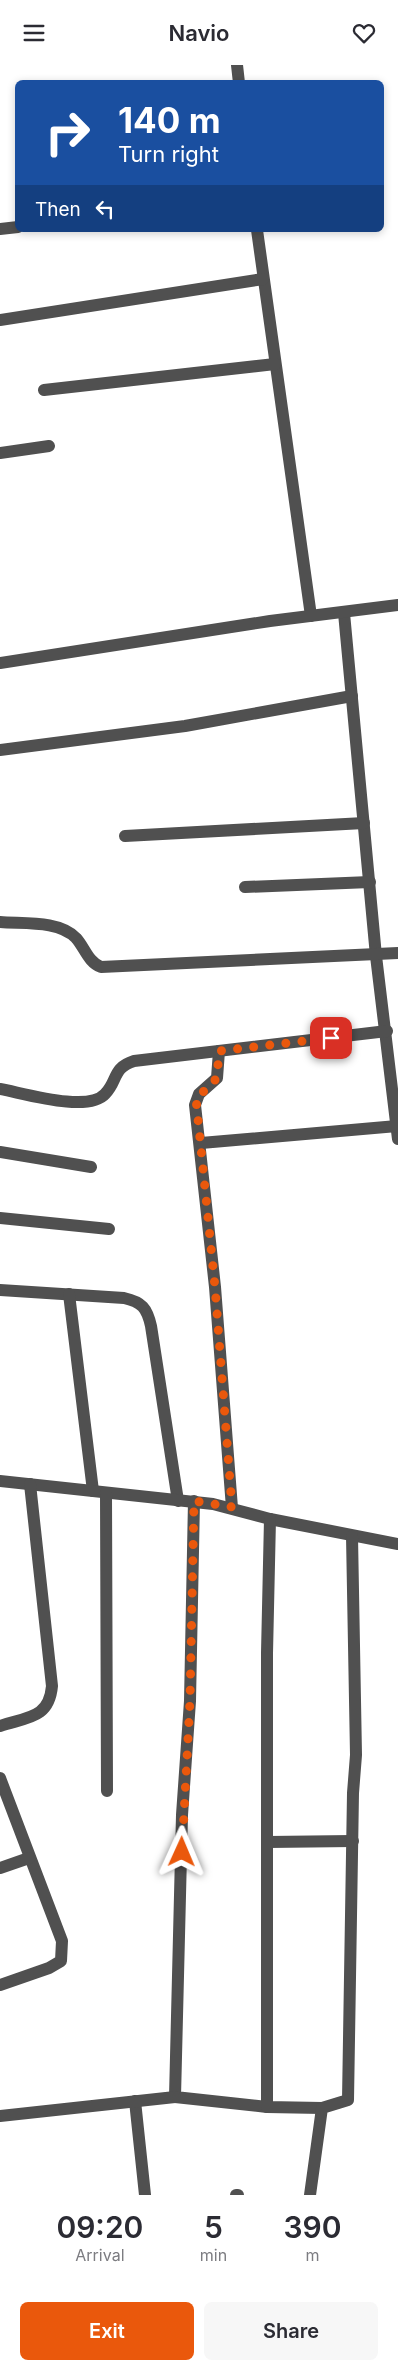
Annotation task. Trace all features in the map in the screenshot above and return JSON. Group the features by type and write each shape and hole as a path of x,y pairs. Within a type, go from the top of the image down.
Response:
{"street":[{"path":"238,65 239,80"},
{"path":"0,229 15,227"},
{"path":"257,232 312,616"},
{"path":"0,320 263,279"},
{"path":"44,390 275,364"},
{"path":"0,450 49,445"},
{"path":"0,663 312,616 398,605"},
{"path":"200,1143 397,1133 391,1038 376,955 344,613"},
{"path":"0,750 185,726 352,696"},
{"path":"125,836 364,823"},
{"path":"245,887 370,881"},
{"path":"0,922 64,929 78,940 89,959 101,967 398,953"},
{"path":"0,1089 72,1102 93,1101 104,1096 118,1069 127,1063 219,1051 391,1038"},
{"path":"219,1051 217,1078 196,1099 215,1287 232,1507"},
{"path":"0,1152 91,1167"},
{"path":"0,1218 109,1229"},
{"path":"0,1290 130,1299 145,1307 148,1313 178,1501"},
{"path":"69,1294 93,1491"},
{"path":"0,1481 178,1501 194,1501 232,1507 270,1519 398,1544"},
{"path":"0,1726 40,1713 46,1708 51,1696 52,1686 30,1484"},
{"path":"106,1493 107,1791"},
{"path":"175,2097 182,1815 190,1701 194,1501"},
{"path":"267,2107 270,1519"},
{"path":"0,2115 175,2097 267,2107 322,2108 348,2101 356,1755 352,1536"},
{"path":"0,1778 62,1941 63,1954 61,1961 49,1968 0,1985"},
{"path":"268,1842 353,1841"},
{"path":"0,1868 29,1858"},
{"path":"135,2101 145,2195"},
{"path":"310,2195 322,2108"}],"route":[{"path":"182,1852 182,1815 190,1701 194,1501 232,1507 215,1287 195,1105 196,1099 199,1094 214,1083 219,1074 219,1051 331,1038"}]}
